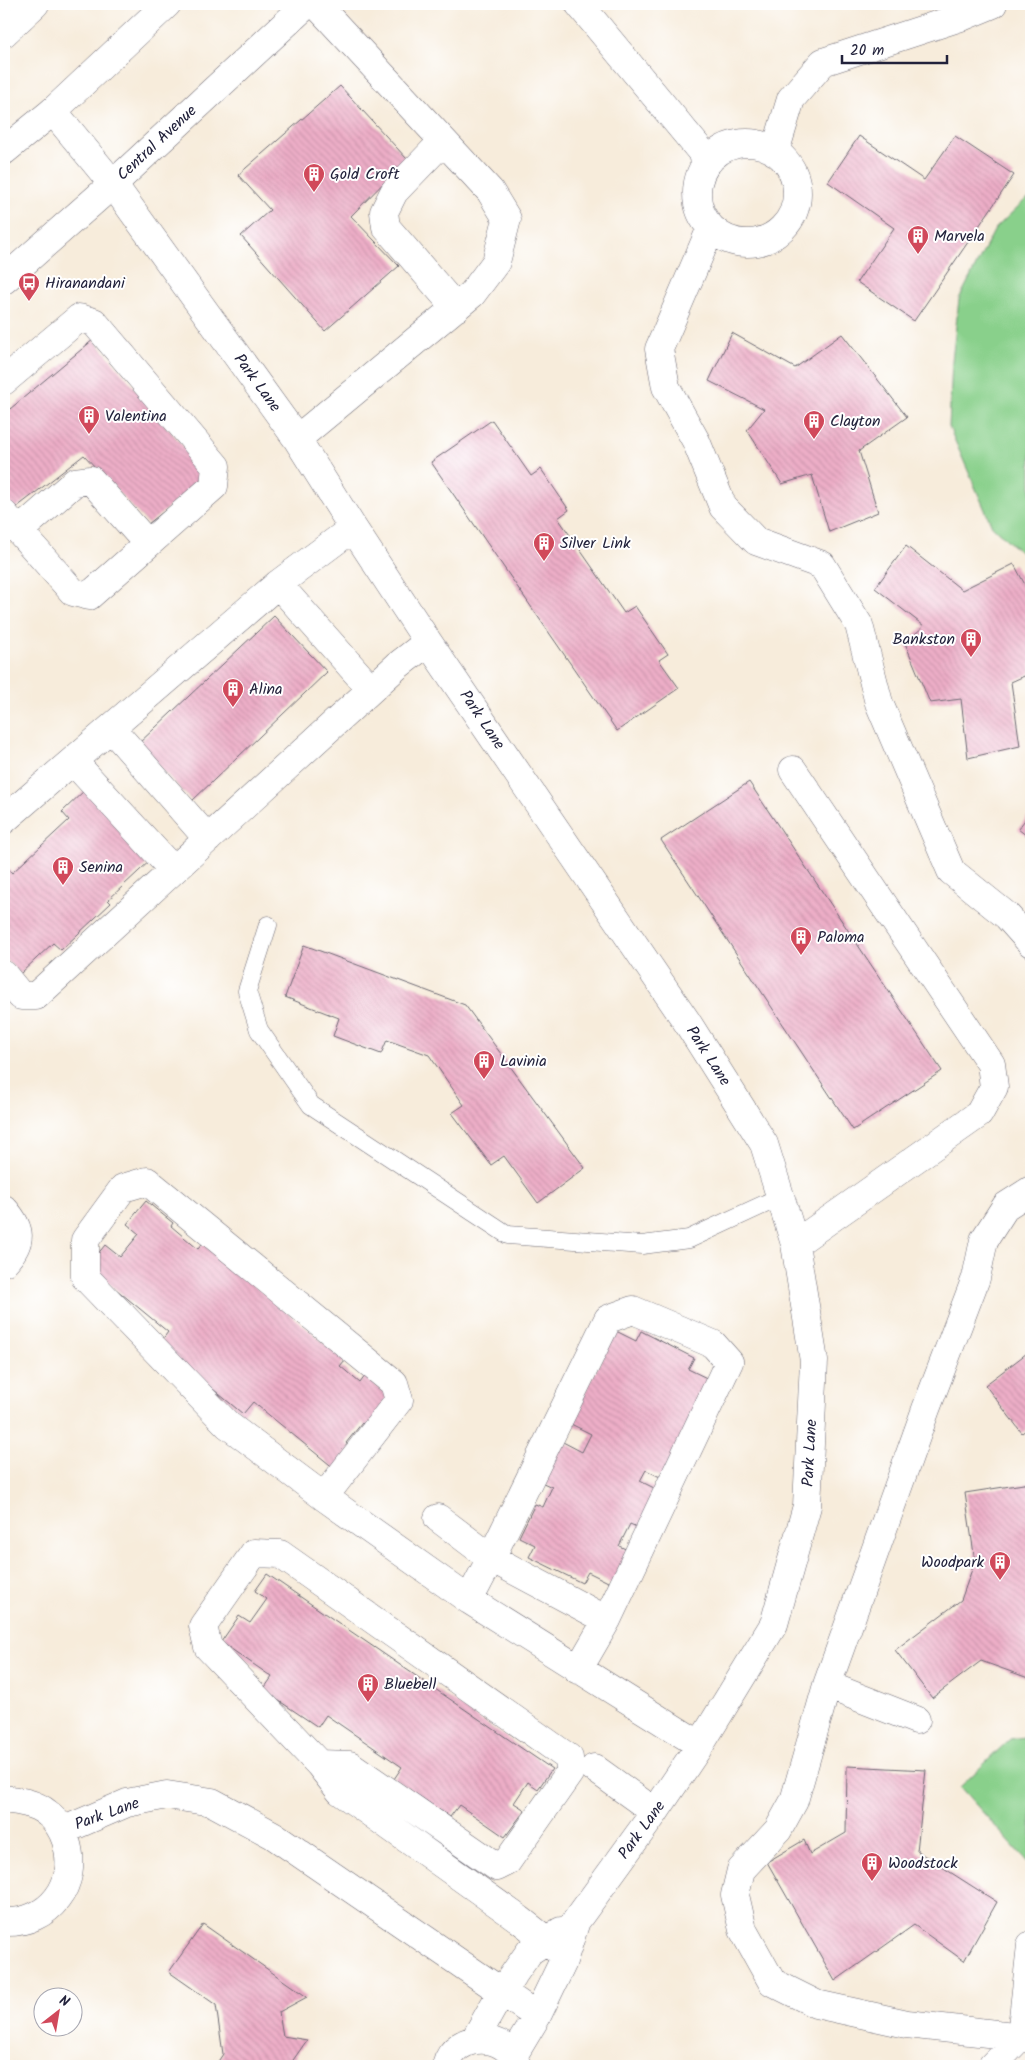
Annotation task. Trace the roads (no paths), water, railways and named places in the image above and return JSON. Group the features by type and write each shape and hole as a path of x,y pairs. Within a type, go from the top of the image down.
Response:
{"street":[{"path":"4,32 35,4"},
{"path":"4,151 53,110 167,4"},
{"name":"Central Avenue","path":"4,280 113,184 307,4"},
{"path":"297,439 472,294 496,262 507,219 490,191 316,4"},
{"path":"579,4 709,161"},
{"path":"775,152 791,99 823,62 964,16 993,4"},
{"name":"Park Lane","path":"53,110 113,184 297,439 428,642 687,1022 764,1144 795,1244 814,1361 807,1506 774,1624 700,1745 655,1812 556,1948"},
{"path":"443,141 394,192 384,212 386,227 456,308"},
{"path":"742,143 760,144 775,152 788,164 795,179 797,195 794,212 786,226 773,237 757,243 740,243 724,238 711,228 702,216 697,202 697,187 701,172 709,161 725,148 742,143"},
{"path":"711,228 659,349 666,387 696,441 723,507 756,541 822,565 859,625 880,703 951,871 1007,916 1031,943"},
{"path":"4,381 79,318 94,322 216,466 214,486 89,596 73,592 11,522 75,482 91,480 148,544"},
{"path":"4,820 278,584 353,528"},
{"path":"278,584 371,689"},
{"path":"4,975 21,996 36,996 371,689 428,642"},
{"path":"111,728 208,839"},
{"path":"73,761 173,870"},
{"path":"794,770 991,1064 994,1087 979,1114 795,1244"},
{"path":"324,1497 399,1400 394,1383 147,1181 124,1188 85,1240 84,1277 228,1425 324,1497 469,1600 700,1745"},
{"path":"1028,2041 907,2024 816,2004 772,1982 744,1930 735,1895 741,1870 778,1830 794,1801 827,1685 926,1409 976,1278 984,1240 1006,1206 1031,1190"},
{"path":"4,1209 19,1233 15,1250 4,1262"},
{"path":"469,1600 608,1319 633,1310 713,1344 729,1362 607,1620 578,1670"},
{"path":"438,1518 491,1558 607,1620"},
{"path":"319,1764 350,1765 496,1867 507,1862 570,1772 569,1758 280,1554 254,1553 203,1626 208,1647 319,1764 340,1792 519,1919 556,1948"},
{"path":"827,1685 916,1720"},
{"path":"594,1768 655,1812"},
{"name":"Park Lane","path":"62,1831 127,1803 167,1795 212,1802 273,1835 537,2016"},
{"path":"4,1799 26,1802 47,1813 62,1831 70,1854 68,1877 58,1898 41,1914 19,1923 4,1922"},
{"path":"1028,2041 1031,1945"},
{"path":"475,2039 502,1991 530,1951 556,1948"},
{"path":"515,2061 537,2016 556,1948"},
{"path":"446,2066 454,2050 464,2043 475,2039 487,2039 498,2043 508,2049 515,2061"},
{"path":"992,2066 1028,2041"}],"lane":[{"path":"268,925 247,991 259,1030 311,1105 508,1234 642,1245 688,1239 780,1197"}],"place":[{"name":"Gold Croft","path":"314,193"},
{"name":"Marvela","path":"918,255"},
{"name":"Hiranandani","path":"29,302"},
{"name":"Valentina","path":"89,435"},
{"name":"Clayton","path":"814,440"},
{"name":"Silver Link","path":"544,562"},
{"name":"Bankston","path":"971,658"},
{"name":"Alina","path":"233,708"},
{"name":"Senina","path":"63,886"},
{"name":"Paloma","path":"801,956"},
{"name":"Lavinia","path":"484,1080"},
{"name":"Woodpark","path":"1000,1581"},
{"name":"Bluebell","path":"368,1703"},
{"name":"Woodstock","path":"872,1882"}]}
